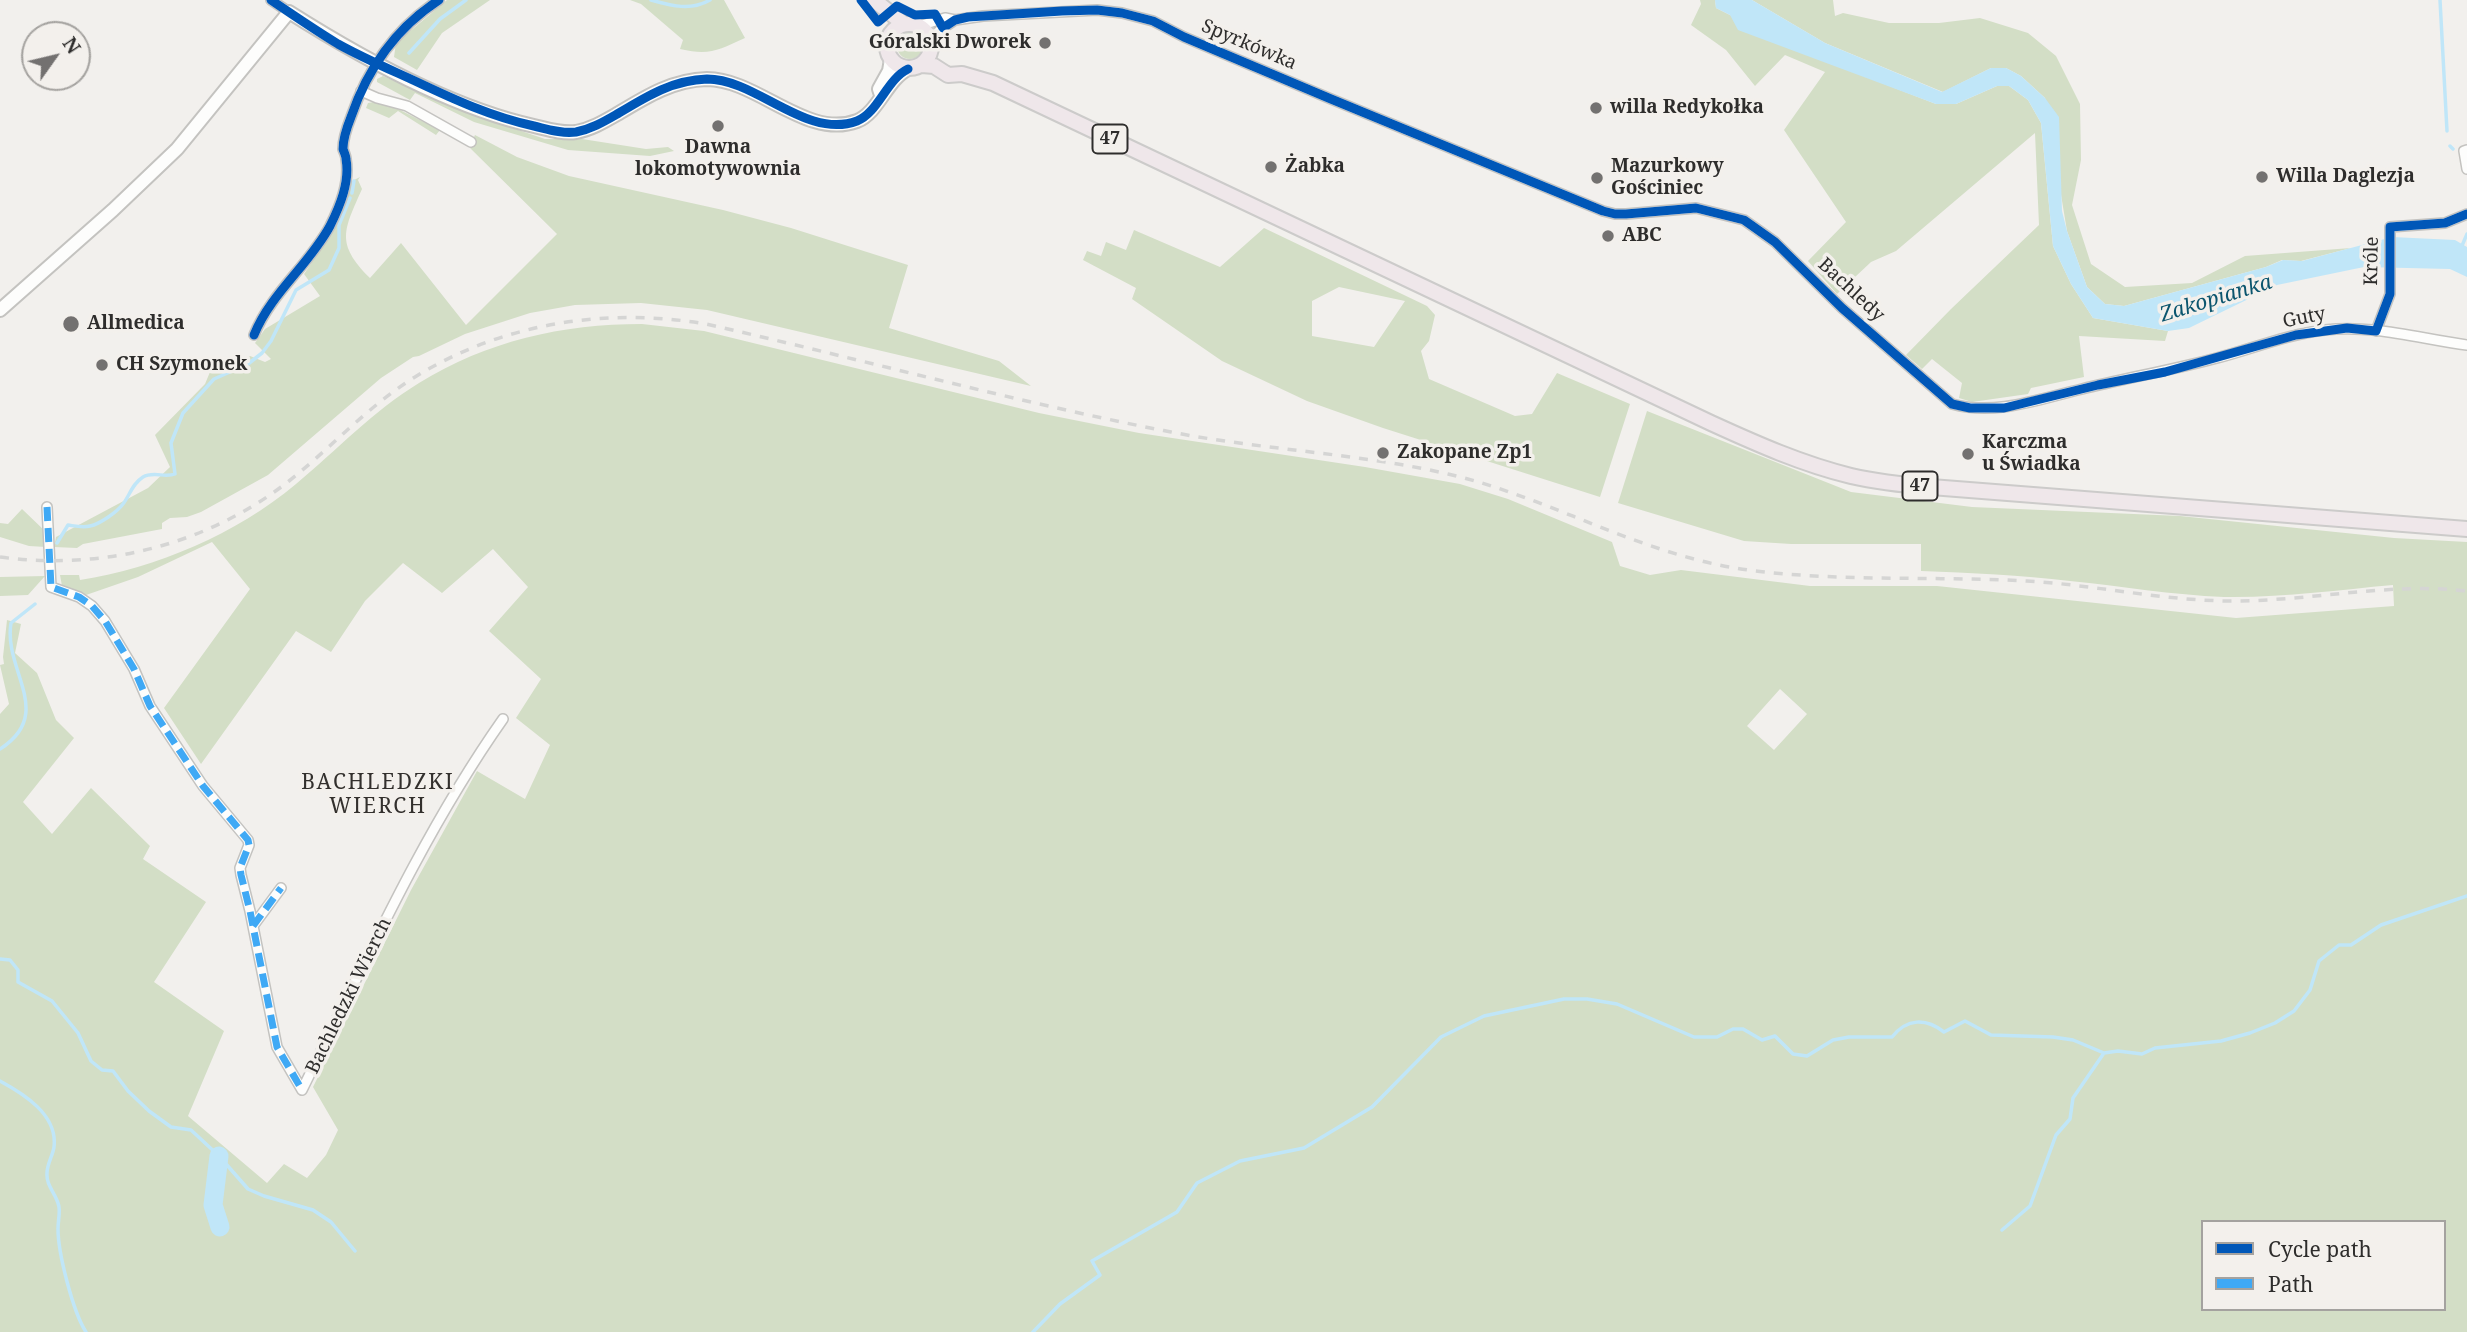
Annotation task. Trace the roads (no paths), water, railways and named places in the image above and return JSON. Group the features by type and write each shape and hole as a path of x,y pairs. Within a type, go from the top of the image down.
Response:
{"main road":[{"path":"873,0 904,24 919,26"},
{"path":"873,0 891,33"},
{"path":"891,59 887,43 891,33 904,24"},
{"name":"47","path":"919,26 938,57 962,74 1003,87 1782,455 1854,477 1931,487 2467,529"},
{"path":"915,67 928,58 931,45"},
{"name":"47","path":"891,59 898,65 933,66 948,75 962,74"}],"street":[{"path":"271,0 341,45 466,105 519,122 574,132 594,127 660,89 689,81 710,79 730,83 824,124 847,124 864,118 901,72 915,67"},
{"path":"254,335 281,289 307,262 335,214 345,190 347,161 344,149 348,126 361,91 377,63 407,25 439,0"},
{"name":"Spyrkówka","path":"919,26 945,18 955,20 1097,10 1122,13 1153,21 1184,37 1439,142"},
{"path":"0,310 177,149 289,12"},
{"path":"931,45 940,30 955,20"},
{"path":"881,95 879,89 891,59"},
{"path":"361,91 377,99 407,106 471,142"},
{"name":"Bachledy","path":"1439,142 1615,214 1696,208 1744,220 1775,242 1842,308 1952,404 1970,408 2004,408 2241,352"},
{"path":"2465,150 2467,169"},
{"name":"Króle","path":"2376,331 2390,294 2390,227 2445,223 2467,214"},
{"name":"Guty","path":"2241,352 2296,335 2347,328 2467,345"},
{"name":"Bachledzki Wierch","path":"47,507 51,587 79,597 92,606 105,621 134,668 150,706 203,786 248,840 240,868 277,1047 302,1090 401,891 472,763 503,719"},
{"path":"253,926 281,888"}],"water":[{"name":"Zakopianka","path":"1715,0 1752,0 1825,43 1942,92 1991,68 2006,68 2021,76 2045,98 2059,117 2062,211 2087,287 2105,304 2124,306 2283,260 2302,261 2392,237 2455,240 2467,247 2467,277 2450,269 2364,267 2277,285 2189,328 2168,331 2093,318 2071,284 2053,246 2041,123 2028,100 2009,86 1997,86 1956,104 1936,104 1738,30 1730,15 1716,8"}],"waterway":[{"path":"409,53 440,19 466,0"},
{"path":"651,0 674,6 696,5 710,0"},
{"path":"2440,0 2447,131"},
{"path":"2450,146 2453,149"},
{"path":"352,193 354,181"},
{"path":"57,543 68,525 90,526 113,514 143,477 175,474 171,443 183,413 214,379 248,364 262,353 271,341 296,290 329,270 339,248 339,225 350,198"},
{"path":"2461,248 2467,234"},
{"path":"0,749 16,735 24,721 26,706 14,658 11,623 35,604"},
{"path":"1033,1332 1060,1304 1100,1275 1092,1261 1177,1212 1197,1183 1240,1161 1304,1148 1372,1107 1441,1037 1484,1016 1564,999 1587,999 1617,1004 1694,1037 1717,1037 1733,1029 1743,1029 1762,1040 1775,1036 1793,1054 1807,1056 1833,1040 1849,1037 1892,1037 1904,1026 1917,1022 1930,1024 1944,1032 1965,1021 1991,1035 2053,1037 2073,1040 2104,1053 2118,1051 2142,1054 2155,1048 2221,1041 2275,1023 2294,1011 2310,990 2319,961 2339,945 2351,945 2381,925 2467,896"},
{"path":"0,959 10,960 18,970 18,982 52,1001 78,1033 91,1061 102,1070 113,1071 128,1091 149,1111 171,1127 191,1130 248,1189 313,1210 331,1222 355,1251"},
{"path":"2002,1230 2030,1206 2056,1135 2070,1119 2073,1098 2104,1053"},
{"path":"0,1081 29,1099 51,1125 54,1147 47,1178 59,1207 59,1239 67,1282 86,1332"},
{"path":"219,1156 213,1205 220,1227"}],"railway":[{"path":"0,557 77,560 115,556 189,537 224,522 257,503 305,468 398,388 448,359 519,332 593,319 631,318 706,324 1054,407 1171,432 1379,461 1448,474 1486,484 1670,552 1708,563 1748,570 1817,576 2027,581 2156,596 2233,601 2379,590 2467,591"}],"place":[{"name":"Góralski Dworek","path":"1045,43"},
{"name":"willa Redykołka","path":"1596,108"},
{"name":"Dawna lokomotywownia","path":"718,126"},
{"name":"Żabka","path":"1271,167"},
{"name":"Willa Daglezja","path":"2262,177"},
{"name":"Mazurkowy Gościniec","path":"1597,178"},
{"name":"ABC","path":"1608,236"},
{"name":"Allmedica","path":"71,324"},
{"name":"CH Szymonek","path":"102,365"},
{"name":"Zakopane Zp1","path":"1383,453"},
{"name":"Karczma u Świadka","path":"1968,454"}],"district":[{"name":"BACHLEDZKI WIERCH","path":"378,795"}]}
